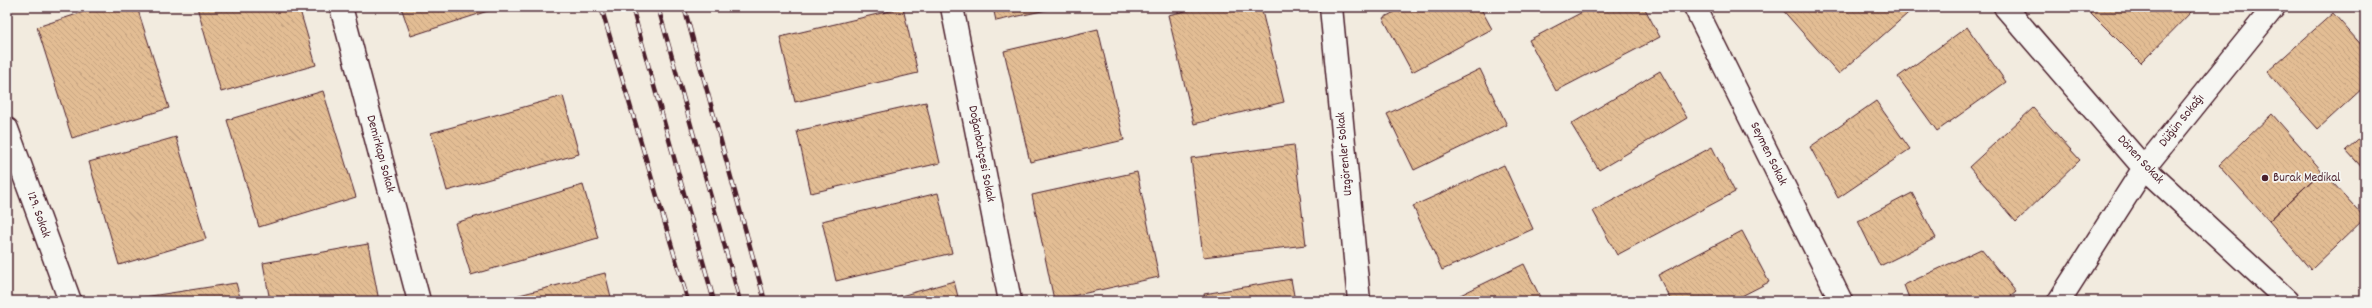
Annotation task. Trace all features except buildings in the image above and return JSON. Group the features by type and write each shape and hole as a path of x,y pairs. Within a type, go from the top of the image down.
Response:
{"street":[{"name":"Demirkapı Sokak","path":"341,7 419,301"},
{"name":"Doğanbahçesi Sokak","path":"952,7 1010,301"},
{"name":"Uzgörenler Sokak","path":"1331,7 1359,301"},
{"name":"Seymen Sokak","path":"1695,7 1841,301"},
{"name":"Dönen Sokak","path":"2005,7 2144,168 2288,301"},
{"name":"Düğün Sokağı","path":"2059,301 2144,168 2274,7"},
{"name":"129. Sokak","path":"7,130 70,301"}],"railway":[{"path":"601,7 688,301"},
{"path":"632,7 714,301"},
{"path":"658,7 740,301"},
{"path":"684,7 765,301"}],"place":[{"name":"Burak Medikal","path":"2265,178"}]}
